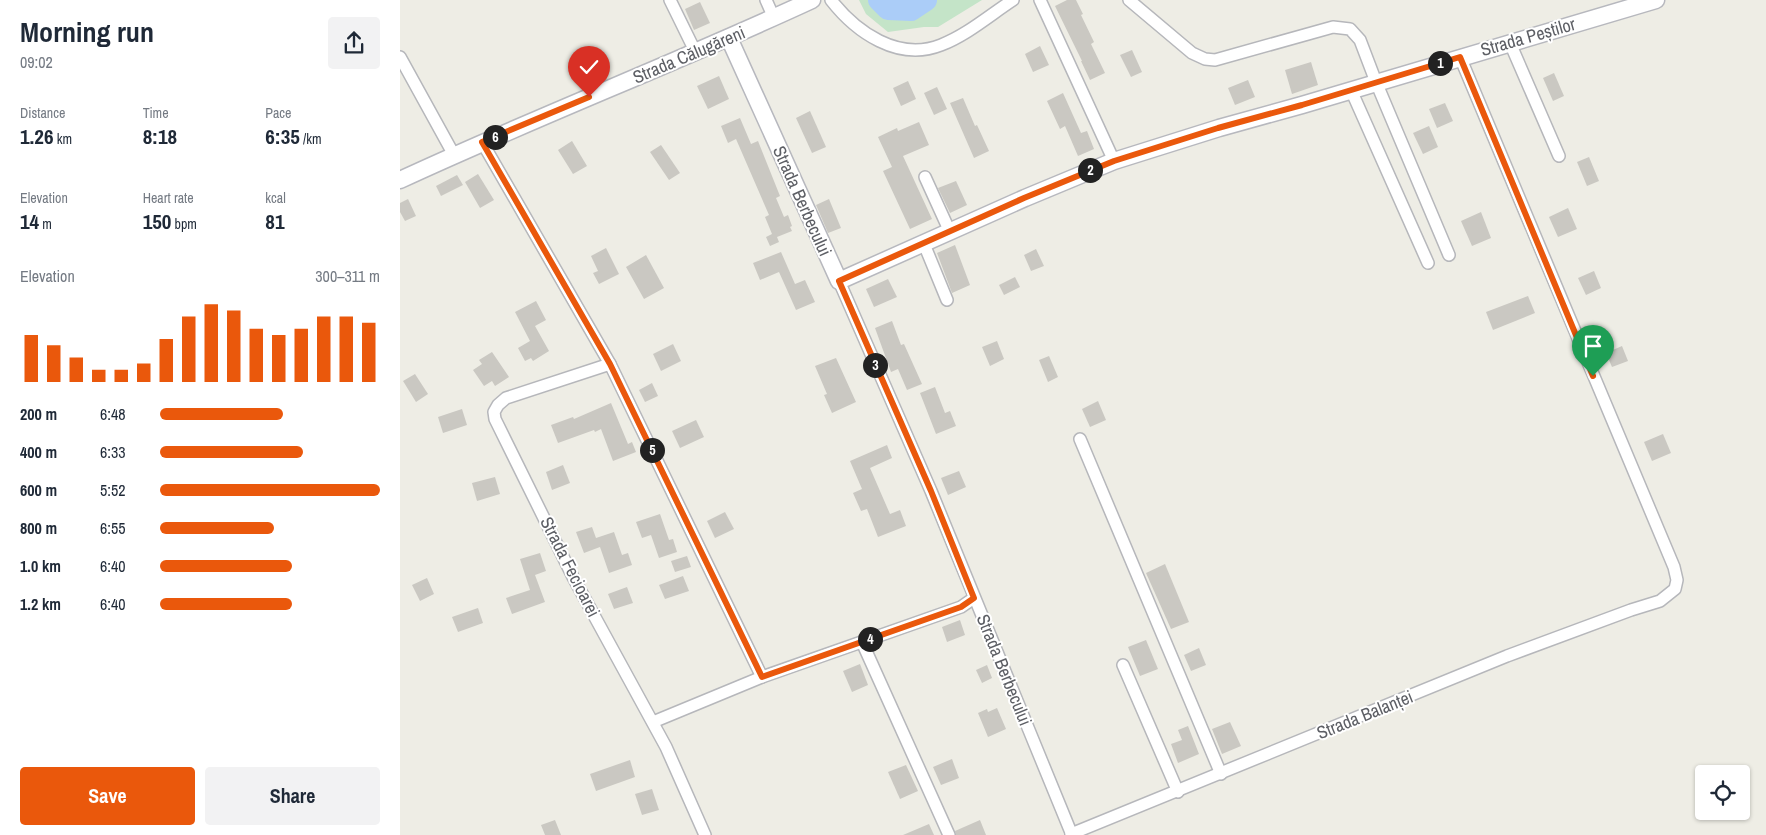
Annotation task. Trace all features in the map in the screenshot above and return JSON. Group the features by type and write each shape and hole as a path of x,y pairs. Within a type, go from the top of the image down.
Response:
{"street":[{"path":"670,0 696,52"},
{"path":"766,0 774,18"},
{"name":"Strada Călugăreni","path":"400,180 482,142 729,38 812,0"},
{"path":"831,0 857,28 874,39 892,46 921,50 940,45 966,31 1013,0"},
{"path":"1040,0 1114,161"},
{"path":"1129,0 1192,53 1205,60 1215,60 1333,28 1350,29 1360,40 1449,255"},
{"name":"Strada Peștilor","path":"839,281 1024,198 1114,161 1218,128 1656,0"},
{"name":"Strada Berbecului","path":"729,38 839,281 931,491 1072,835"},
{"path":"1510,43 1559,156"},
{"path":"400,57 454,155"},
{"name":"Strada Balanței","path":"1072,835 1515,653 1660,601 1675,589 1677,580 1674,567 1460,57"},
{"path":"1352,90 1428,263"},
{"path":"482,142 610,364 762,677"},
{"path":"925,177 950,232"},
{"path":"924,244 948,300"},
{"name":"Strada Fecioarei","path":"610,364 514,394 498,405 494,412 495,419 573,577 666,747 705,835"},
{"path":"1080,439 1221,774"},
{"path":"653,722 762,677 961,607 974,598"},
{"path":"862,642 949,835"},
{"path":"1123,666 1178,792"}],"green space":[{"path":"859,0 982,0 938,27 888,32 866,14"}],"building":[{"path":"1067,0 1076,0 1094,42 1091,44 1105,73 1090,80 1055,6"},
{"path":"700,2 710,23 694,30 685,9"},
{"path":"1040,46 1049,65 1033,72 1025,54"},
{"path":"1132,50 1142,72 1131,77 1120,55"},
{"path":"1311,62 1318,85 1292,94 1285,70"},
{"path":"1554,73 1564,96 1553,101 1543,78"},
{"path":"719,76 729,99 708,109 697,86"},
{"path":"1248,80 1255,97 1235,105 1228,88"},
{"path":"908,81 916,99 901,106 893,88"},
{"path":"937,87 947,109 934,115 924,93"},
{"path":"1063,93 1081,133 1087,131 1094,149 1078,156 1065,126 1060,129 1047,101"},
{"path":"963,98 975,126 977,125 989,151 974,158 950,103"},
{"path":"1445,103 1453,121 1437,128 1429,109"},
{"path":"810,111 826,147 812,153 796,118"},
{"path":"740,118 751,144 758,141 780,196 776,198 784,217 788,215 792,226 790,227 792,231 777,237 779,242 770,246 766,237 772,234 765,217 769,215 736,139 728,143 721,126"},
{"path":"919,122 929,145 903,156 932,219 910,229 883,171 892,167 878,137 897,128 898,131"},
{"path":"1429,126 1438,147 1423,154 1413,133"},
{"path":"572,141 587,166 573,174 558,150"},
{"path":"661,145 680,173 669,180 650,152"},
{"path":"1589,157 1599,181 1587,186 1577,162"},
{"path":"478,174 494,200 480,208 465,182"},
{"path":"457,175 463,185 441,196 436,186"},
{"path":"956,181 967,205 950,213 938,188"},
{"path":"408,199 416,216 405,221 400,212 400,203"},
{"path":"829,199 841,228 828,233 816,205"},
{"path":"1568,208 1577,229 1558,237 1549,217"},
{"path":"1481,212 1491,238 1472,246 1461,221"},
{"path":"955,245 970,285 952,293 937,253"},
{"path":"606,248 619,274 599,284 593,273 598,271 591,256"},
{"path":"1036,249 1044,266 1031,271 1024,255"},
{"path":"781,252 795,284 805,280 815,302 796,310 779,272 760,280 753,263"},
{"path":"646,255 664,288 644,299 626,267"},
{"path":"1594,271 1601,288 1586,295 1578,278"},
{"path":"1015,277 1020,287 1004,295 999,285"},
{"path":"888,279 897,297 874,307 866,289"},
{"path":"1528,296 1535,313 1493,330 1486,312"},
{"path":"536,301 546,320 535,326 549,351 533,361 531,358 525,361 518,348 530,341 515,312"},
{"path":"892,321 901,345 904,344 922,384 907,390 898,369 891,372 875,328"},
{"path":"997,341 1004,359 990,366 982,347"},
{"path":"673,344 681,361 661,371 653,354"},
{"path":"1622,346 1628,361 1612,367 1606,353"},
{"path":"492,352 509,377 495,386 492,381 484,386 473,370 482,364 479,360"},
{"path":"1049,356 1058,377 1048,382 1039,360"},
{"path":"836,358 856,402 832,413 824,395 827,394 815,366"},
{"path":"415,374 428,394 416,402 403,381"},
{"path":"652,383 658,396 645,402 639,390"},
{"path":"935,387 945,413 950,411 956,426 936,434 920,393"},
{"path":"1098,401 1106,420 1090,427 1082,409"},
{"path":"611,403 628,444 632,442 636,452 613,461 601,429 558,443 551,425 573,417 574,419"},
{"path":"462,409 467,425 443,433 438,417"},
{"path":"696,420 704,437 680,448 672,431"},
{"path":"1663,434 1671,453 1652,461 1644,442"},
{"path":"887,445 892,458 870,468 890,514 900,510 906,526 878,537 867,509 861,511 853,493 862,489 850,461"},
{"path":"563,465 570,483 552,490 546,472"},
{"path":"959,471 966,487 948,495 941,478"},
{"path":"495,477 500,494 477,501 472,483"},
{"path":"725,512 734,529 715,538 707,521"},
{"path":"660,514 669,540 673,539 677,552 659,558 651,535 642,538 636,522"},
{"path":"592,527 596,538 614,532 622,555 628,553 632,565 609,573 600,547 584,553 576,532"},
{"path":"540,553 546,571 535,575 545,602 512,614 506,598 530,590 520,559"},
{"path":"687,556 691,567 675,572 671,561"},
{"path":"1165,564 1189,622 1171,629 1146,573"},
{"path":"683,576 689,591 665,599 659,585"},
{"path":"427,578 434,594 420,601 412,585"},
{"path":"627,587 633,603 614,609 608,594"},
{"path":"478,608 483,623 458,632 452,617"},
{"path":"960,620 965,635 947,642 942,627"},
{"path":"1146,640 1158,669 1140,676 1128,647"},
{"path":"1199,648 1206,665 1191,671 1184,655"},
{"path":"860,664 868,685 852,692 843,671"},
{"path":"987,665 992,678 982,683 976,670"},
{"path":"997,708 1006,729 988,737 978,713 987,709 988,712"},
{"path":"1230,722 1241,746 1222,754 1212,729"},
{"path":"1188,726 1199,754 1178,763 1171,744 1182,740 1178,730"},
{"path":"952,759 959,778 941,785 933,767"},
{"path":"630,760 635,777 596,791 590,774"},
{"path":"906,765 918,791 900,799 888,772"},
{"path":"652,789 659,810 642,815 635,794"},
{"path":"555,820 561,835 545,835 541,825"},
{"path":"980,820 986,835 956,835 955,831"},
{"path":"929,824 934,835 903,835"}],"waterway":[{"path":"879,0 888,9 911,10 926,0"}],"route":[{"path":"589,97 482,142 610,364 762,677 961,607 974,598 931,491 839,281 1024,198 1114,161 1218,128 1302,105 1460,57 1593,376"}]}
